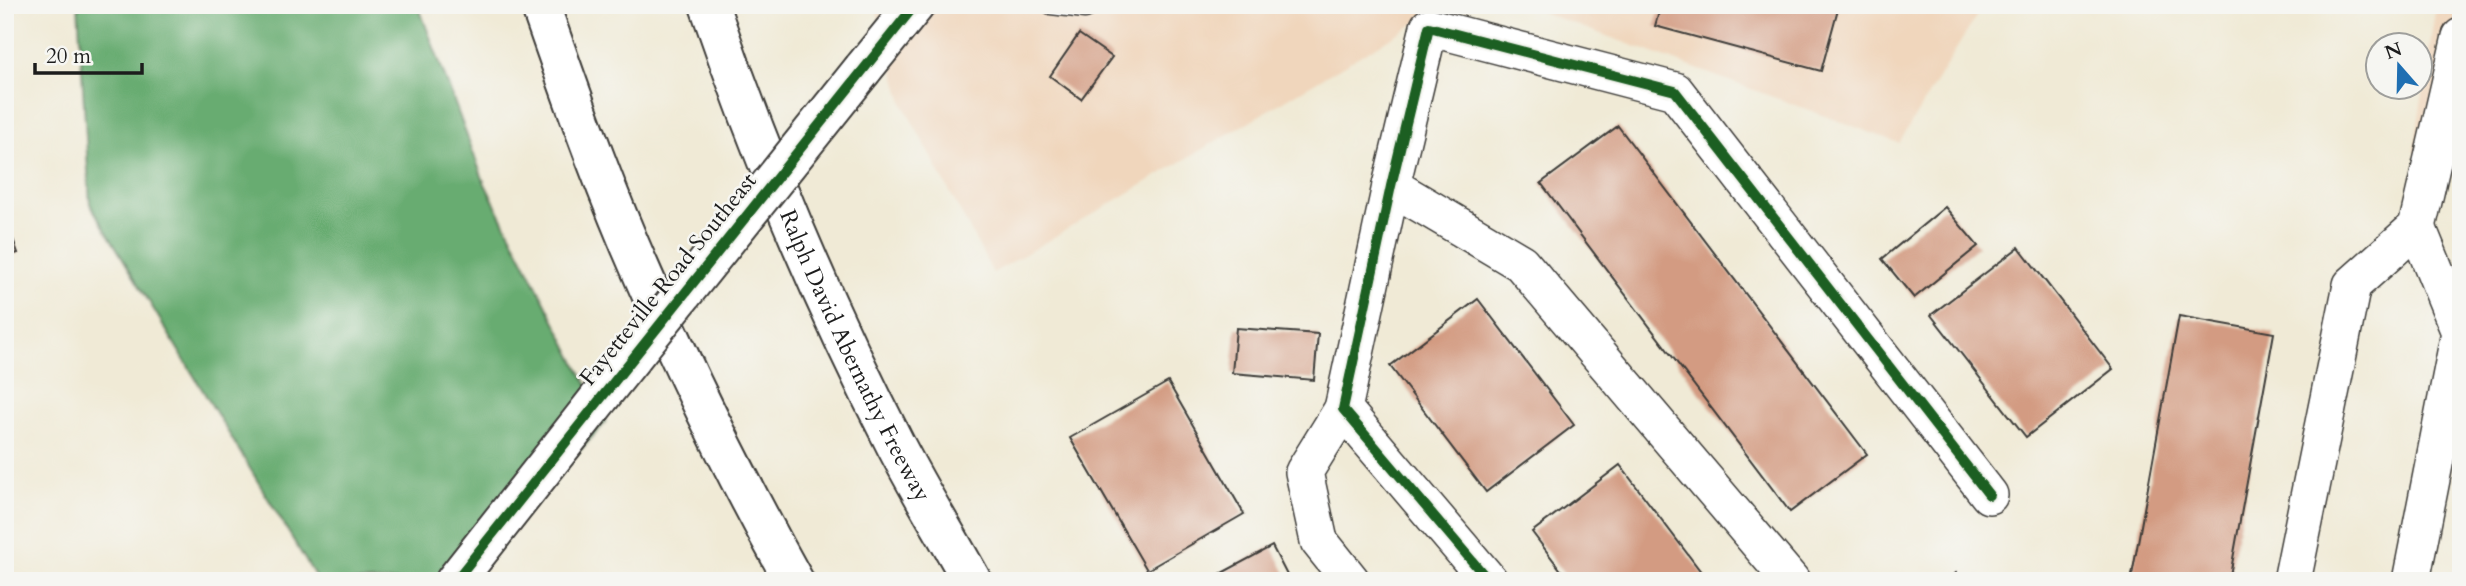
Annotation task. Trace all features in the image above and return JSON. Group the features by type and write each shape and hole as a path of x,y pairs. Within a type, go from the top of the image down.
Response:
{"main road":[{"path":"540,5 583,128 629,244 697,392 794,581"},
{"name":"Ralph David Abernathy Freeway","path":"709,5 739,94 810,267 897,447 972,581"},
{"name":"Fayetteville Road Southeast","path":"455,581 915,5"}],"street":[{"path":"1350,581 1319,541 1304,472 1343,409 1391,186 1429,27 1675,91 1989,495"},
{"path":"2292,581 2352,285 2417,227 2461,37"},
{"path":"1391,186 1521,263 1791,581"},
{"path":"2411,581 2460,332 2417,227"},
{"path":"1343,409 1489,581"}],"lane":[{"path":"1051,5 1085,9 1095,5"}],"shaded area":[{"path":"875,5 1446,5 993,273 904,106"},
{"path":"1522,5 1983,5 1899,143"},
{"path":"2436,5 2461,5 2461,171 2414,151 2421,102 2434,102 2432,32"}],"green space":[{"path":"78,5 418,5 485,184 606,422 461,581 318,581 90,204"}],"building":[{"path":"1661,5 1839,5 1821,71 1655,26"},
{"path":"1079,34 1112,57 1081,99 1050,76"},
{"path":"1618,126 1867,454 1790,512 1541,183"},
{"path":"1945,207 1978,246 1914,298 1882,259"},
{"path":"5,216 18,253 5,257"},
{"path":"2019,247 2113,369 2026,437 1931,315"},
{"path":"1478,299 1574,425 1486,492 1390,366"},
{"path":"2179,316 2274,333 2229,581 2131,581"},
{"path":"1236,328 1318,334 1314,380 1232,373"},
{"path":"1168,382 1244,514 1147,570 1070,438"},
{"path":"1620,465 1708,581 1569,581 1532,532"},
{"path":"1272,546 1290,581 1207,581"},
{"path":"1956,573 1962,581 1947,581"}],"cycle path":[{"path":"455,581 915,5"},
{"path":"1489,581 1343,409 1391,186 1429,27 1675,91 1989,495"}]}
